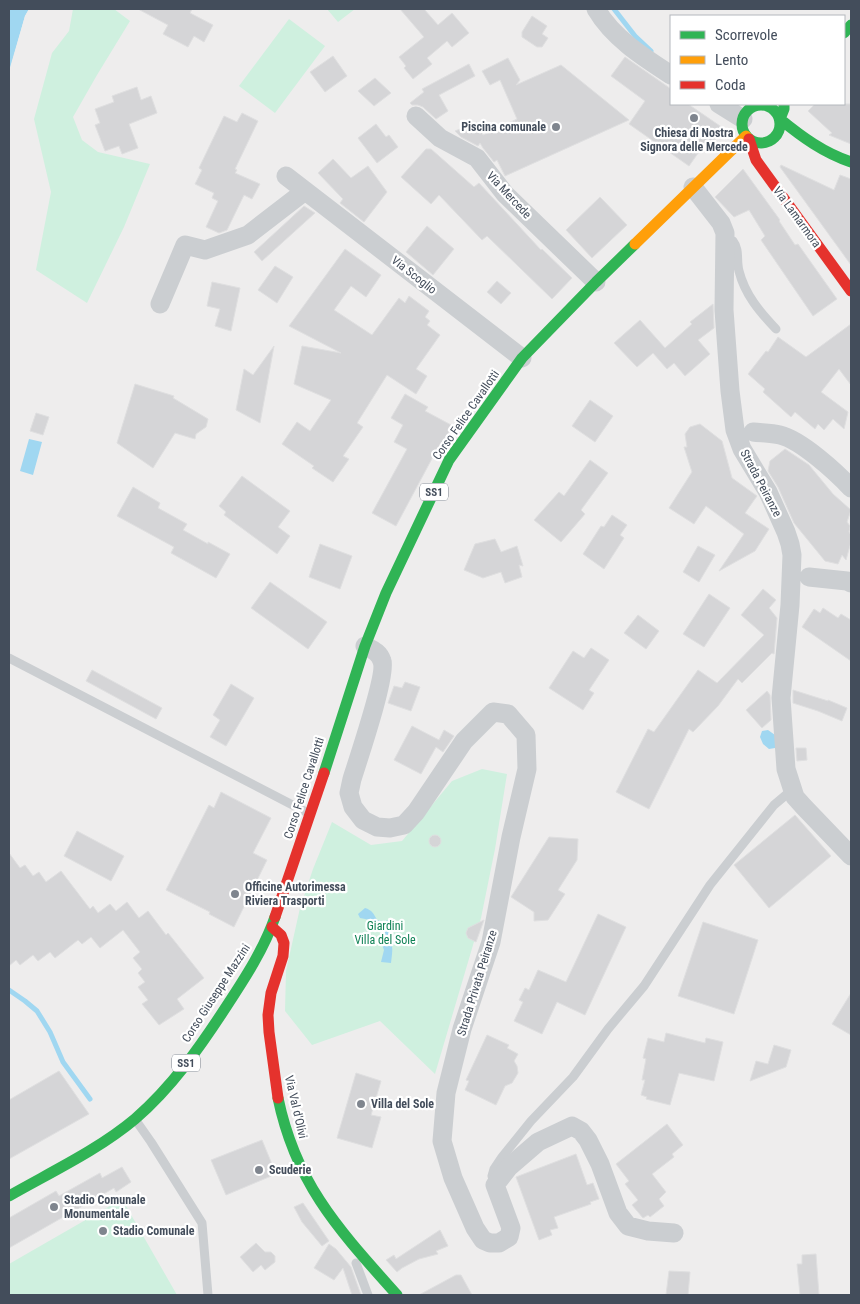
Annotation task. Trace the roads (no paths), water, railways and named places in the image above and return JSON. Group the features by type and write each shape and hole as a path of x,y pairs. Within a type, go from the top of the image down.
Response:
{"main road":[{"path":"756,105 769,105 780,119 780,131 772,140 761,144 755,142 746,131 747,111 756,105"},
{"path":"780,119 784,105"},
{"path":"780,119 806,140 843,160 851,162"},
{"name":"Corso Felice Cavallotti","path":"292,867 365,646 386,593 449,460 522,358 693,187 746,131"},
{"name":"Via Lamarmora","path":"746,131 756,160 851,291"},
{"name":"Corso Giuseppe Mazzini","path":"9,1196 103,1143 135,1119 179,1073 204,1040 260,952 272,927 292,867"},
{"name":"Via Val d'Olivi","path":"272,927 282,936 284,942 283,954 272,989 268,1023 281,1116 290,1146 311,1188 324,1208 396,1295"}],"street":[{"path":"596,9 602,20 619,37 653,64 670,74"},
{"path":"720,105 746,131"},
{"name":"Via Mercede","path":"416,116 440,138 477,158 505,194 596,282"},
{"name":"Via Scoglio","path":"286,176 522,358"},
{"name":"Strada Peiranze","path":"693,187 722,223 725,233 724,310 730,391 736,430 742,449 768,492 784,525 792,555 790,605 781,698 786,769 795,797 851,856"},
{"path":"160,304 186,245 205,250 248,235 305,191"},
{"path":"753,432 780,435 796,442 839,476 851,488"},
{"path":"808,577 851,583"},
{"name":"Strada Privata Peiranze","path":"365,646 378,653 384,663 381,684 349,793 353,807 363,820 378,827 390,828 404,825 416,812 464,741 493,712 508,714 526,735 528,769 511,837 491,942 462,1029 446,1093 442,1141 453,1178 474,1228 483,1240 499,1244 509,1237 511,1228 495,1185"},
{"path":"495,1185 509,1167 538,1142 572,1126 581,1131 588,1140 600,1164 618,1213 628,1226 648,1231 674,1233"}],"lane":[{"path":"724,238 733,241 736,245 738,268 743,285 757,308 776,329"},
{"path":"9,658 311,814"},
{"path":"495,1185 492,1176 494,1169 502,1158 531,1121 573,1077 608,1029 644,986 710,885 774,805 793,789"},
{"path":"135,1119 152,1142 202,1223 208,1295"},
{"path":"356,1248 354,1254 355,1261 368,1295"}],"water":[{"path":"9,9 29,9 25,16 9,71"},
{"path":"29,439 42,442 33,475 20,471"},
{"path":"768,730 775,735 775,748 769,749 763,744 760,737 762,731"},
{"path":"365,908 372,912 377,920 384,922 388,920 394,926 389,938 392,947 391,963 381,962 384,950 380,939 384,927 370,920 360,918 358,914"}],"waterway":[{"path":"614,9 635,36 651,51"},
{"path":"9,990 37,1011 50,1032 63,1062 90,1099"}],"place":[{"name":"Chiesa di Nostra Signora delle Mercede","path":"694,118"},
{"name":"Piscina comunale","path":"556,127"},
{"name":"Officine Autorimessa Riviera Trasporti","path":"235,894"},
{"name":"Villa del Sole","path":"361,1104"},
{"name":"Scuderie","path":"259,1170"},
{"name":"Stadio Comunale Monumentale","path":"54,1207"},
{"name":"Stadio Comunale","path":"103,1231"}],"park label":[{"name":"Giardini Villa del Sole","path":"385,933"}]}
